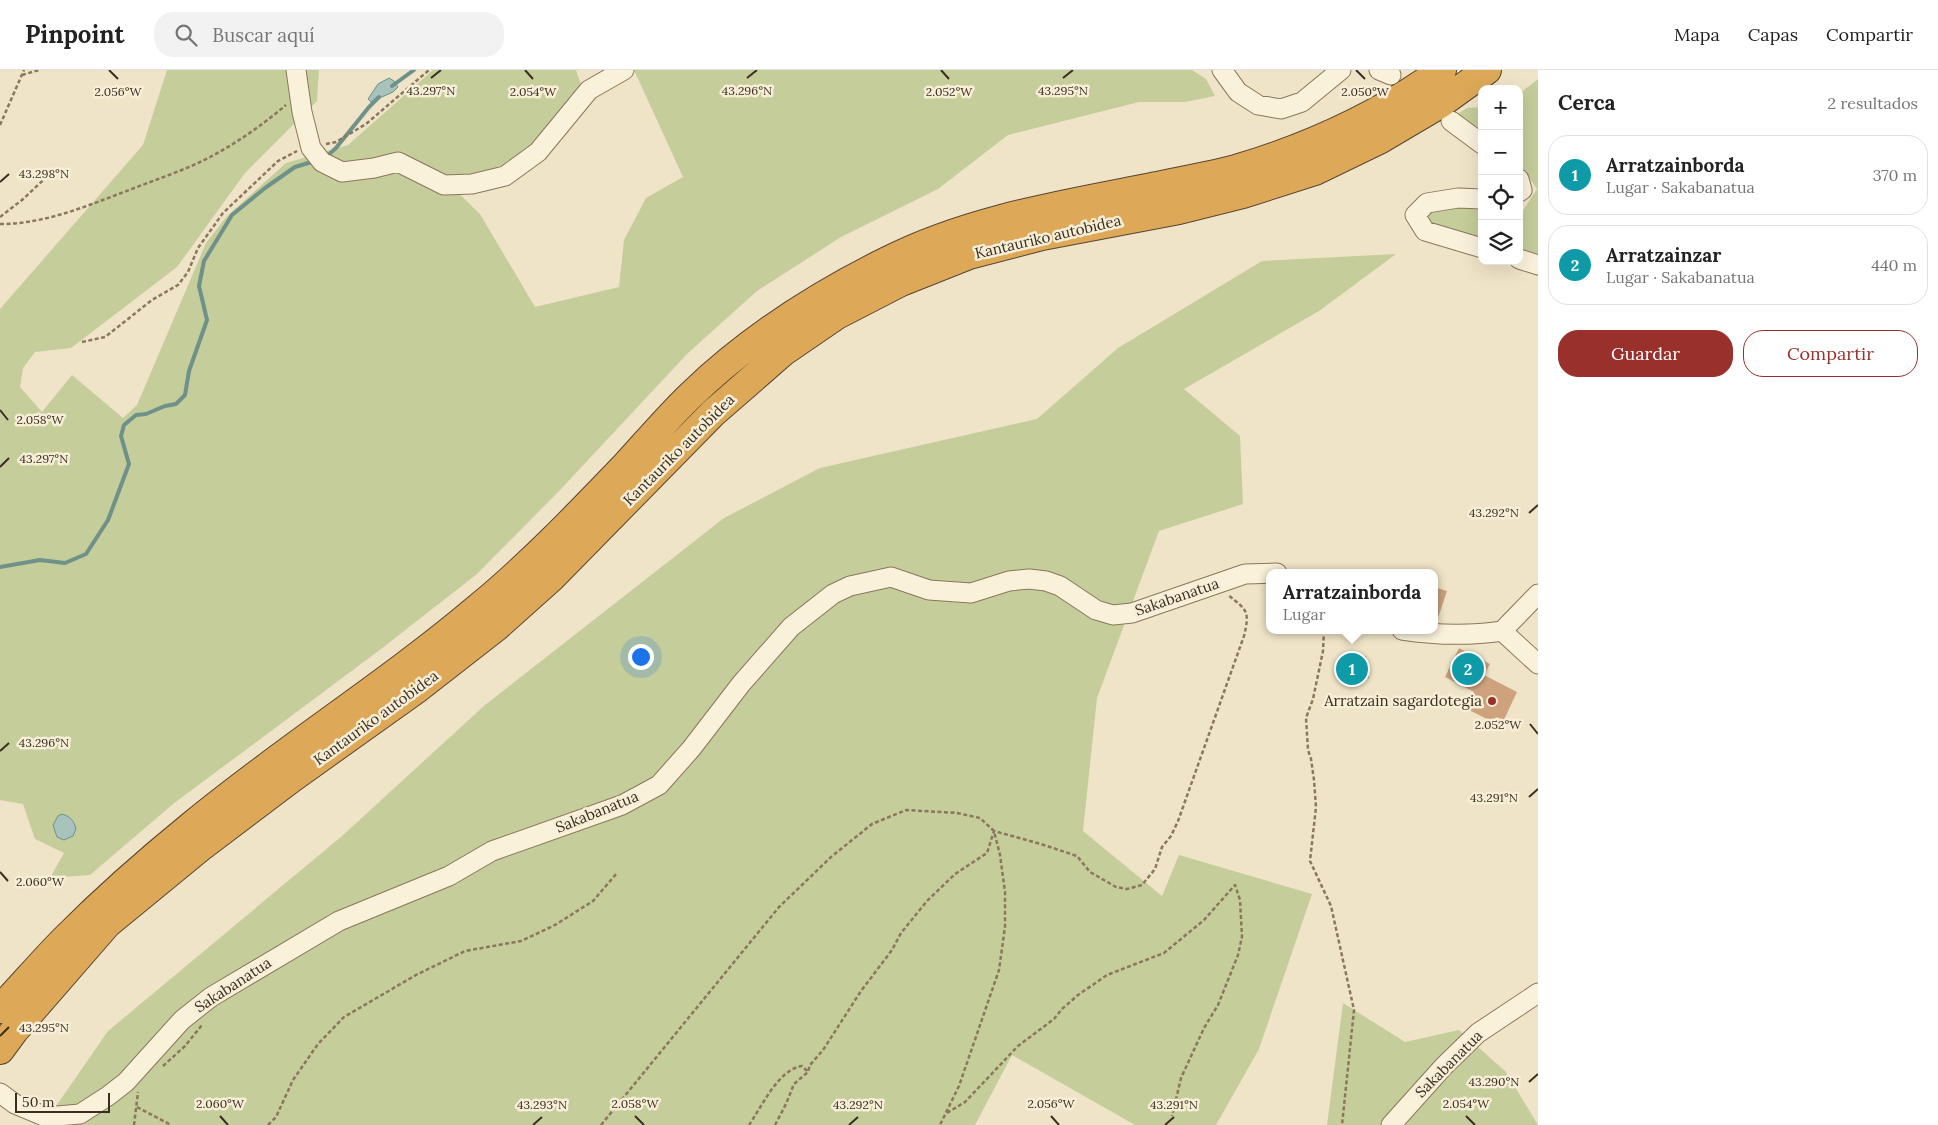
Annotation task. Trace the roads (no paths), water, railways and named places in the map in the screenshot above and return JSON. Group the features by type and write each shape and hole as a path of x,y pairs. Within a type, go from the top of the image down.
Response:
{"highway":[{"name":"Kantauriko autobidea","path":"0,1009 64,939 122,885 191,826 279,757 403,667 486,602 536,557 577,516 692,394 766,332 825,293 892,258 960,231 1039,211 1234,169 1303,147 1370,116 1442,70"},
{"name":"Kantauriko autobidea","path":"0,1050 14,1030 107,924 202,846 292,778 418,688 495,628 552,577 713,413 783,352 837,315 901,282 969,255 1042,236 1179,210 1243,194 1315,171 1379,140 1440,104 1487,70"}],"street":[{"path":"296,70 302,112 316,154 342,172 374,168 398,162 444,185 472,184 505,176 538,152 589,90 624,70"},
{"path":"1222,70 1238,92 1258,105 1281,109 1302,102 1341,70"},
{"path":"1451,121 1478,141"},
{"path":"1478,199 1458,198 1427,203 1415,215 1425,230 1478,247"},
{"path":"1523,260 1538,265"},
{"name":"Sakabanatua","path":"8,1099 46,1117 80,1114 126,1082 182,1020 211,998 338,921 449,876 492,852 622,805 659,785 791,627 833,594 850,586 891,577 929,590 971,593 1009,582 1030,579 1046,581 1060,586 1096,610 1114,614 1132,613 1211,584 1245,574 1266,573"},
{"path":"1438,633 1480,634 1502,631 1538,594"},
{"path":"1502,631 1538,664"},
{"name":"Sakabanatua","path":"1391,1125 1444,1066 1478,1033 1538,993"}],"water":[{"path":"389,78 398,87 393,92 371,102 368,99 378,84"},
{"path":"62,814 72,820 76,829 73,836 64,840 57,837 53,825 58,816"}],"waterway":[{"path":"392,86 414,70"},
{"path":"326,157 336,148 379,97"},
{"path":"0,567 40,560 65,563 86,554 108,520 129,464 121,436 124,425 136,415 146,414 165,406 176,404 185,395 189,371 207,320 199,286 204,261 232,215 295,167 315,161"}],"place":[{"name":"Arratzainborda","path":"1352,669"},
{"name":"Arratzainzar","path":"1468,669"},
{"name":"Arratzain sagardotegia","path":"1492,701"}]}
